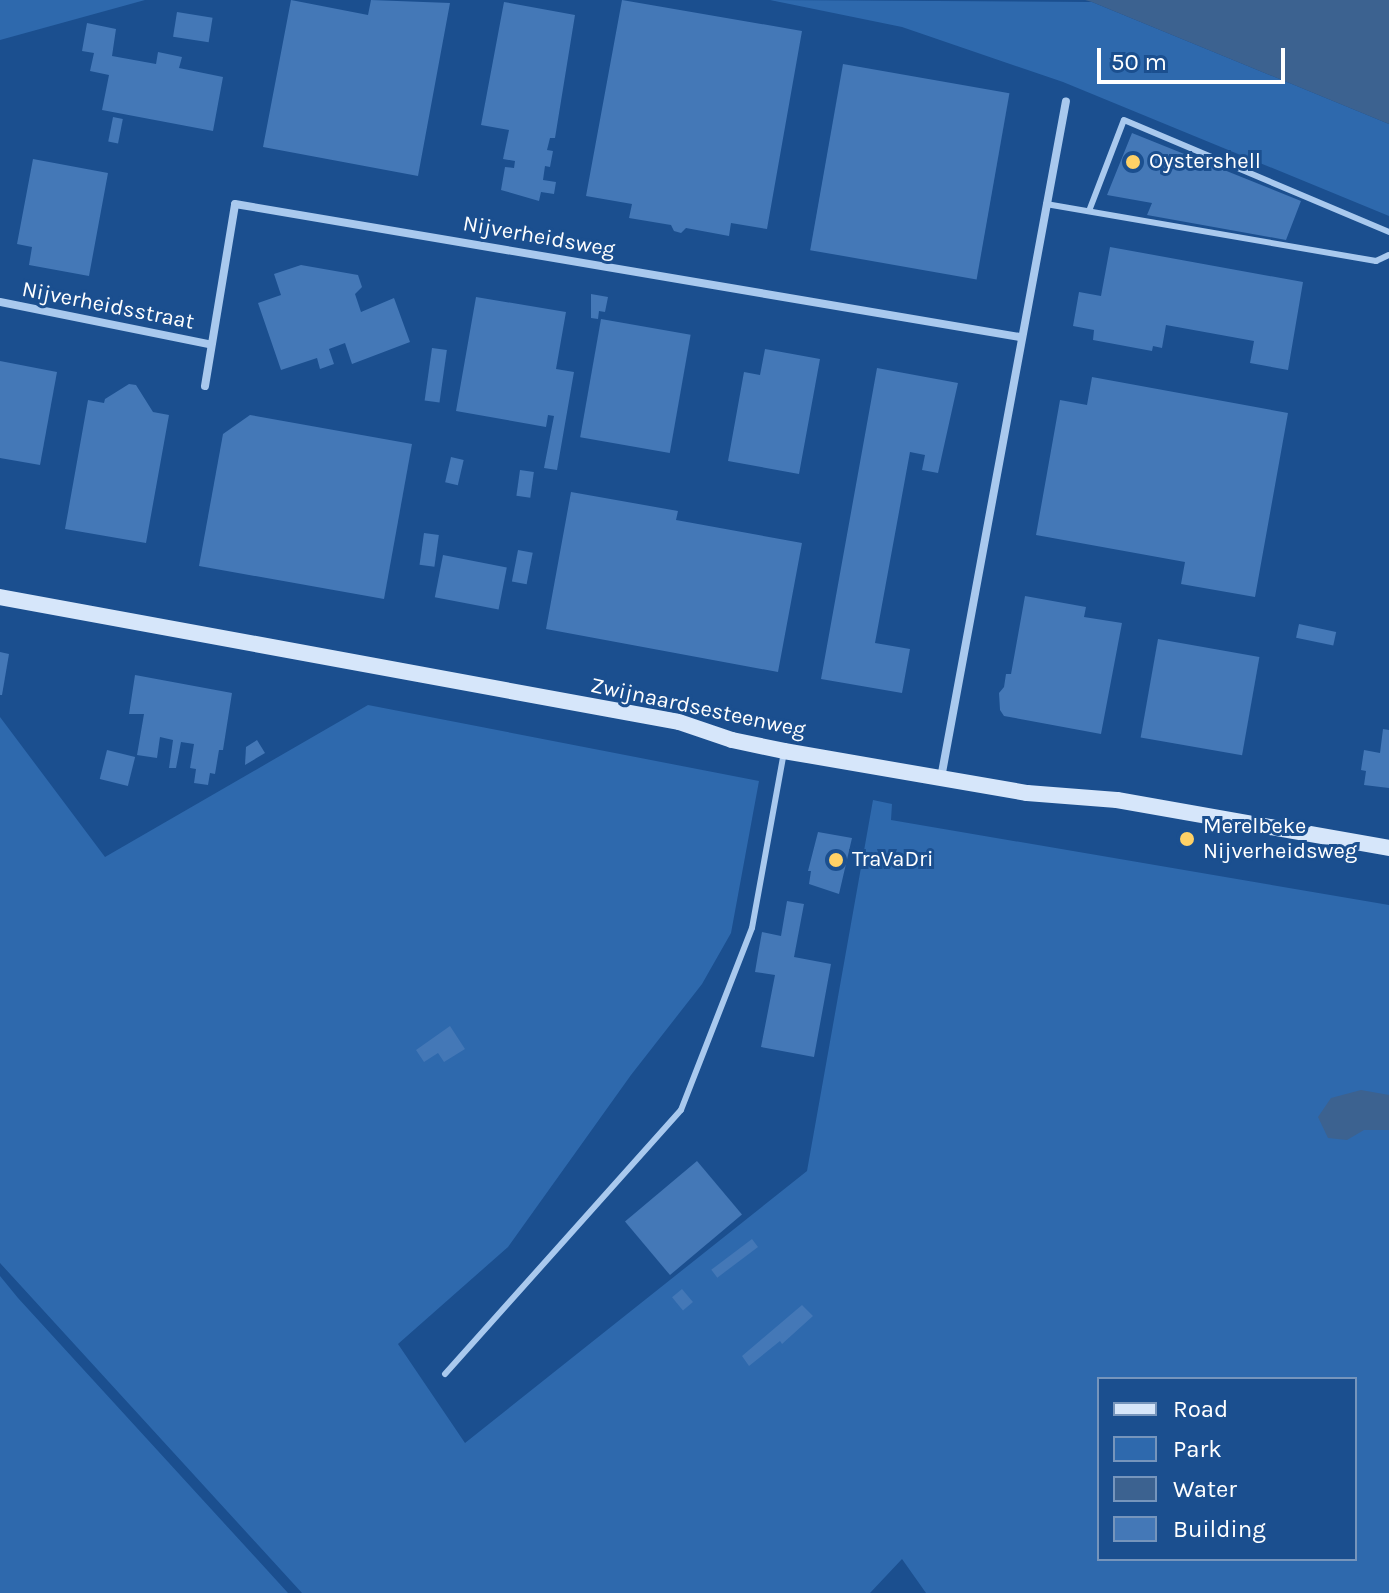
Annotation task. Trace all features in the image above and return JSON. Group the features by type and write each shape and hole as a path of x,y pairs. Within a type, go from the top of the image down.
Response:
{"main road":[{"name":"Zwijnaardsesteenweg","path":"0,595 679,722 732,740 784,751 1027,793 1117,800 1389,848"}],"street":[{"path":"940,778 1066,101"},
{"name":"Nijverheidsweg","path":"205,386 209,344 235,204 1020,337"},
{"name":"Nijverheidsstraat","path":"0,302 209,344"}],"lane":[{"path":"1089,211 1124,120 1389,232"},
{"path":"1046,204 1376,261 1389,255"},
{"path":"445,1374 681,1110 752,928 784,751"}],"green space":[{"path":"0,0 145,0 0,40"},
{"path":"770,0 1092,2 1389,124 1389,216 1063,82 902,27"},
{"path":"368,705 759,781 731,933 702,984 631,1075 508,1247 398,1344 465,1443 807,1171 873,800 892,804 891,820 1389,905 1389,1593 926,1593 902,1559 870,1593 302,1593 0,1263 0,717 105,857"},
{"path":"0,1276 18,1298 288,1593 0,1593"}],"water":[{"path":"1085,0 1389,0 1389,124 1092,2"},
{"path":"1361,1090 1389,1095 1389,1130 1364,1130 1347,1140 1328,1138 1318,1117 1331,1098"}],"building":[{"path":"291,0 368,15 371,0 450,3 418,176 263,147"},
{"path":"622,0 802,31 767,229 731,223 729,236 686,228 681,233 674,231 671,225 629,218 632,204 586,196"},
{"path":"504,2 575,15 555,138 550,138 547,150 553,151 550,167 545,166 543,180 556,182 554,194 541,192 539,201 501,190 505,167 514,168 515,161 503,159 509,130 481,125"},
{"path":"177,12 213,18 209,42 173,37"},
{"path":"87,23 116,29 112,56 156,64 158,52 182,57 179,68 223,77 213,131 102,110 109,75 90,71 94,53 82,51"},
{"path":"843,64 1009,93 977,279 810,250"},
{"path":"113,117 123,119 118,143 108,142"},
{"path":"1132,133 1301,201 1286,240 1147,215 1152,203 1107,195"},
{"path":"33,159 108,173 89,276 29,265 32,247 17,244"},
{"path":"1110,247 1303,282 1288,370 1250,363 1254,341 1166,325 1162,348 1153,346 1152,351 1093,340 1094,330 1073,326 1079,292 1101,296"},
{"path":"301,265 358,275 362,287 355,294 361,312 394,298 410,342 352,364 345,343 329,349 334,364 320,369 317,358 281,370 258,303 281,295 274,274"},
{"path":"591,294 608,297 605,312 599,311 598,319 591,318"},
{"path":"476,297 566,312 556,369 574,372 557,470 544,468 554,416 548,415 546,427 456,411"},
{"path":"601,319 691,335 670,453 580,437"},
{"path":"432,348 447,350 439,403 425,400"},
{"path":"765,349 820,359 799,474 728,461 744,372 760,375"},
{"path":"0,361 57,372 40,465 0,458"},
{"path":"877,368 958,383 938,473 922,470 925,455 910,452 875,643 910,649 902,693 821,679"},
{"path":"1092,377 1288,413 1255,597 1181,584 1185,562 1036,535 1060,400 1087,405"},
{"path":"129,384 136,385 153,412 169,415 146,543 65,529 88,400 104,403 105,399"},
{"path":"250,415 412,444 384,599 199,566 223,434"},
{"path":"451,457 464,460 458,485 445,482"},
{"path":"520,470 534,472 530,498 516,496"},
{"path":"571,492 678,511 676,520 802,543 778,672 546,629"},
{"path":"424,533 439,535 434,567 420,565"},
{"path":"518,550 533,553 527,584 512,581"},
{"path":"443,555 507,567 499,610 435,597"},
{"path":"1025,596 1086,607 1084,617 1122,623 1101,734 1004,716 1000,710 999,693 1004,687 1006,674 1011,674"},
{"path":"1299,624 1336,632 1333,646 1296,638"},
{"path":"1158,639 1259,657 1242,755 1141,737"},
{"path":"0,652 9,654 2,695 0,695"},
{"path":"135,675 232,693 223,750 219,750 215,774 210,773 208,785 194,783 196,769 190,768 194,744 181,742 176,768 169,768 173,740 160,737 157,758 137,755 144,714 129,714"},
{"path":"1383,729 1389,730 1389,788 1364,785 1366,771 1361,770 1364,750 1380,753"},
{"path":"257,740 265,753 245,765 246,747"},
{"path":"107,750 135,757 128,786 100,779"},
{"path":"818,832 852,838 839,894 809,884 811,871 808,871"},
{"path":"787,901 804,904 794,957 831,964 814,1057 761,1047 775,975 755,972 758,954 762,932 781,936"},
{"path":"450,1026 465,1049 444,1062 438,1053 424,1062 416,1050"},
{"path":"697,1161 742,1215 670,1275 625,1221"},
{"path":"752,1239 758,1247 717,1278 711,1270"},
{"path":"682,1289 693,1302 683,1310 672,1297"},
{"path":"802,1305 813,1316 782,1344 780,1341 749,1366 742,1356"}],"place":[{"name":"Oystershell","path":"1133,162"},
{"name":"Merelbeke Nijverheidsweg","path":"1187,839"},
{"name":"TraVaDri","path":"836,860"}]}
